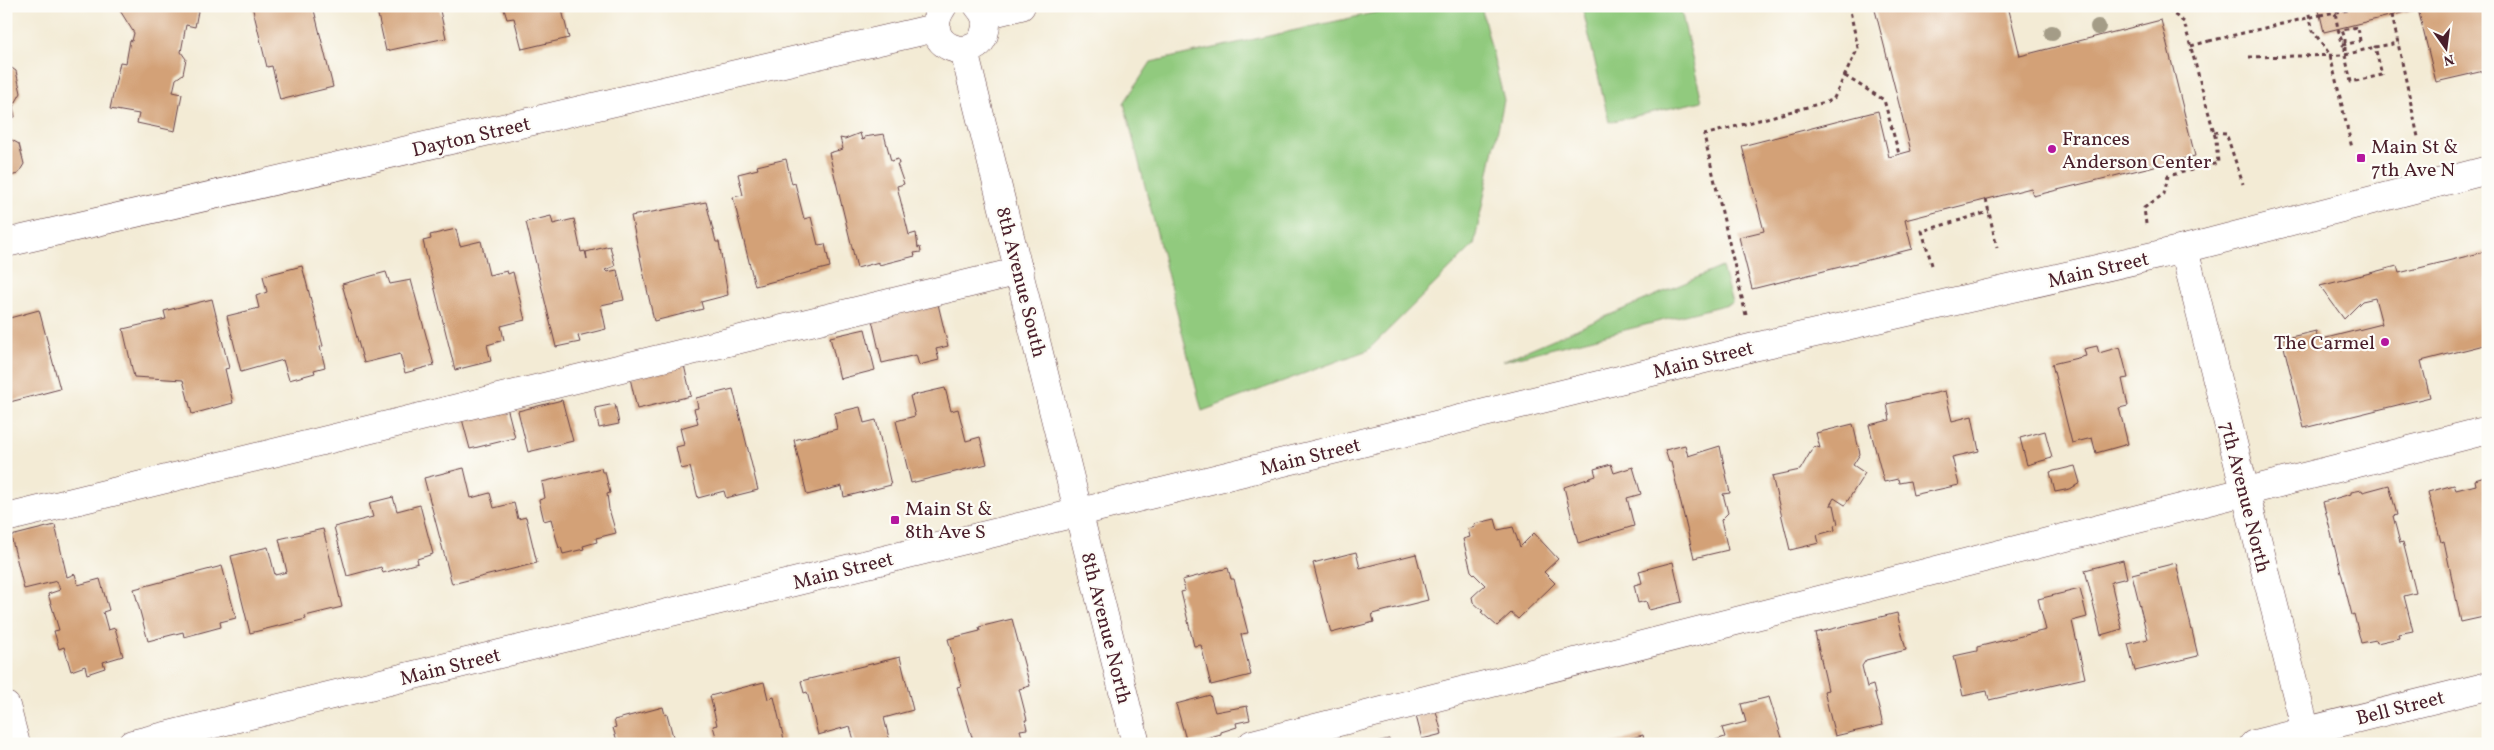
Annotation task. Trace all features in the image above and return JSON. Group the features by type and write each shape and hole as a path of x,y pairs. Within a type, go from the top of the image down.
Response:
{"street":[{"path":"939,17 938,38 945,46 954,50 964,50 976,46 984,37 987,25 982,11 1021,6"},
{"name":"Dayton Street","path":"6,244 939,17"},
{"name":"8th Avenue South","path":"964,50 1079,513"},
{"name":"Main Street","path":"132,744 1754,347 2184,249 2488,170"},
{"name":"7th Avenue North","path":"2184,249 2307,737"},
{"path":"6,518 1020,271"},
{"path":"1252,744 2488,430"},
{"name":"8th Avenue North","path":"1079,513 1136,744"},
{"name":"Bell Street","path":"2254,744 2307,737 2488,686"},
{"path":"6,706 16,744"}],"path":[{"path":"1754,347 1704,135 1834,100 1858,48 1849,6"},
{"path":"2146,227 2144,208 2164,194 2168,176 2218,163 2214,132 2184,22 2164,6"},
{"path":"2307,6 2313,31 2330,55 2352,148"},
{"path":"2334,6 2334,13 2343,45 2360,41 2358,27 2342,30 2345,39 2345,56 2351,82 2382,76 2376,47"},
{"path":"2190,46 2348,10"},
{"path":"2392,15 2418,137"},
{"path":"2249,57 2345,56 2398,43"},
{"path":"1845,76 1884,100 1899,154"},
{"path":"2214,132 2226,133 2243,184"},
{"path":"1986,199 1997,248"},
{"path":"1932,264 1922,230 1989,212"}],"green space":[{"path":"1405,6 1481,6 1504,100 1474,245 1368,350 1202,411 1124,103 1151,62"},
{"path":"1582,6 1680,6 1702,101 1609,122"},
{"path":"1722,267 1732,303 1502,361"}],"building":[{"path":"122,6 199,6 195,27 186,25 181,52 186,59 183,74 176,79 173,92 182,94 175,131 137,123 139,114 110,109 120,62 126,63 130,40 132,41 134,33 119,9"},
{"path":"252,6 313,6 333,87 280,100 272,66 267,67"},
{"path":"376,6 439,6 446,38 386,51"},
{"path":"503,6 561,6 569,38 522,49 514,18 507,19"},
{"name":"Frances Anderson Center","path":"1874,6 2008,6 2020,56 2161,20 2195,156 2033,196 2031,188 1905,220 1912,249 1752,289 1739,237 1764,231 1742,146 1878,111 1889,157 1911,151"},
{"path":"2318,6 2488,6 2488,70 2436,82 2418,9 2324,32"},
{"path":"6,64 16,71 21,93 13,107 15,117 8,119 10,139 19,144 24,164 18,174 6,177"},
{"path":"860,133 862,140 865,139 864,137 884,134 891,161 898,159 899,164 897,164 904,184 897,186 909,235 916,233 918,248 920,247 921,252 914,253 915,256 879,265 879,262 857,268 829,153 843,149 840,138 845,139"},
{"path":"786,159 792,184 795,183 804,219 811,217 818,245 825,244 830,267 755,286 733,197 743,195 738,174 758,169 757,166"},
{"path":"706,202 716,242 719,242 728,295 701,302 703,309 654,321 631,216"},
{"path":"551,216 553,224 574,219 581,252 585,251 587,259 586,252 610,246 615,266 605,270 607,272 617,270 624,300 601,305 606,329 578,336 580,342 556,347 526,222"},
{"path":"456,229 460,246 481,241 489,275 507,271 508,274 513,272 525,320 501,326 504,340 487,345 491,361 455,370 423,241 431,239 430,235"},
{"name":"The Carmel","path":"2488,251 2488,344 2421,361 2430,397 2304,428 2282,339 2316,331 2318,340 2382,324 2375,298 2362,301 2344,319 2320,286 2397,266 2399,273"},
{"path":"302,266 323,346 320,347 325,367 314,370 315,373 289,380 283,360 241,372 227,316 259,308 256,296 267,292 263,276"},
{"path":"386,272 390,284 411,280 434,365 405,373 400,354 364,363 342,284"},
{"path":"212,299 229,368 225,369 233,403 192,414 183,380 134,377 123,329 166,319 164,311"},
{"path":"938,304 948,346 936,349 939,360 919,365 916,355 882,363 872,320"},
{"path":"39,310 60,389 6,403 6,319"},
{"path":"865,329 875,370 840,379 830,337"},
{"path":"2097,346 2099,353 2120,347 2128,378 2122,379 2128,406 2119,408 2128,444 2096,453 2092,438 2072,443 2052,364 2086,356 2084,349"},
{"path":"684,365 691,396 637,409 630,378"},
{"path":"945,388 951,411 958,409 966,441 980,437 987,464 911,483 896,421 915,416 910,396"},
{"path":"733,389 758,490 726,498 724,491 698,498 690,467 681,469 676,447 684,445 680,428 698,423 694,409 698,408 696,398"},
{"path":"1945,391 1952,421 1972,416 1979,451 1952,457 1959,485 1913,495 1910,481 1899,483 1898,479 1884,482 1869,425 1890,420 1887,404"},
{"path":"562,400 573,441 528,452 518,411"},
{"path":"615,404 619,424 599,428 595,408"},
{"path":"507,407 515,438 470,449 462,419"},
{"path":"860,407 864,423 876,420 891,485 844,497 842,486 807,495 794,440 837,429 834,413"},
{"path":"1853,424 1860,454 1853,465 1865,473 1845,505 1834,498 1830,505 1834,505 1838,524 1834,525 1835,530 1817,535 1819,543 1790,550 1772,476 1800,470 1814,446 1820,448 1816,433"},
{"path":"2045,431 2052,458 2027,465 2020,438"},
{"path":"1685,445 1688,456 1720,446 1730,493 1723,494 1728,513 1721,520 1728,550 1694,558 1671,462 1669,462 1665,450"},
{"path":"1611,464 1614,473 1633,467 1641,494 1627,498 1634,526 1578,543 1564,487 1596,476 1594,469"},
{"path":"2075,466 2080,483 2070,489 2055,492 2050,472"},
{"path":"464,468 471,498 490,493 494,508 514,503 518,519 526,517 537,563 452,584 424,478"},
{"path":"601,468 602,472 605,472 610,493 607,494 609,509 616,533 596,538 597,542 583,546 584,549 563,554 561,547 559,548 551,519 544,521 539,500 545,498 542,482"},
{"path":"2488,476 2488,616 2461,622 2444,541 2441,542 2428,492 2454,485 2456,490 2476,485 2475,480"},
{"path":"2389,485 2397,515 2393,516 2400,543 2403,542 2416,593 2404,596 2413,631 2398,634 2399,638 2377,643 2376,640 2361,643 2323,502 2351,494 2351,492 2362,490 2363,492"},
{"path":"393,497 397,511 420,505 433,554 417,559 418,563 383,573 381,567 347,576 334,527 373,517 369,503"},
{"path":"1495,519 1498,530 1513,527 1520,547 1534,533 1558,559 1544,572 1555,583 1518,619 1511,613 1497,626 1473,602 1472,597 1485,585 1471,571 1463,539 1470,537 1468,529 1475,527 1474,524"},
{"path":"55,525 67,577 75,574 78,585 100,579 109,610 103,612 108,630 115,628 123,656 103,662 105,668 87,674 85,666 71,671 64,647 59,649 54,631 59,630 48,594 60,590 57,581 24,589 11,536"},
{"path":"323,529 342,607 305,616 306,619 250,633 231,556 268,547 275,575 287,572 279,539"},
{"path":"1356,552 1360,568 1416,554 1428,600 1372,614 1374,622 1331,633 1313,563"},
{"path":"2123,560 2127,578 2111,582 2122,629 2101,635 2085,570"},
{"path":"1673,562 1682,602 1649,610 1646,601 1638,603 1634,585 1642,583 1639,571"},
{"path":"2176,563 2198,656 2135,671 2128,644 2148,639 2132,574"},
{"path":"222,566 236,618 220,622 221,627 184,637 183,632 148,641 134,589"},
{"path":"1228,568 1231,579 1234,579 1248,633 1241,634 1251,675 1211,685 1201,645 1194,646 1181,592 1185,591 1182,580"},
{"path":"2080,589 2087,617 2072,621 2085,678 1989,700 1987,691 1963,696 1954,656 1977,651 1977,647 2046,630 2038,599"},
{"path":"1897,613 1906,650 1866,660 1862,666 1867,687 1873,685 1883,725 1835,736 1824,691 1828,690 1815,633"},
{"path":"1012,619 1030,686 1019,689 1027,720 1025,720 1027,729 1020,730 1024,744 974,744 957,687 961,686 948,639 980,631 979,627"},
{"path":"900,657 913,710 884,718 890,742 855,744 850,726 818,735 807,692 804,693 801,681"},
{"path":"764,682 768,699 774,697 785,744 718,744 713,726 717,725 710,696"},
{"path":"1210,695 1215,712 1247,706 1250,720 1236,723 1237,727 1221,732 1221,734 1187,743 1176,704"},
{"path":"1769,697 1784,744 1710,744 1709,742 1725,737 1722,728 1746,722 1741,704"},
{"path":"663,707 665,715 667,714 675,744 618,744 613,728 616,727 614,720"},
{"path":"1436,711 1442,734 1422,739 1416,716"},
{"path":"1643,735 1645,744 1612,744 1612,743"},
{"path":"1389,739 1390,744 1371,743"}],"place":[{"name":"Frances Anderson Center","path":"2052,149"},
{"name":"Main St & 7th Ave N","path":"2361,158"},
{"name":"The Carmel","path":"2385,342"},
{"name":"Main St & 8th Ave S","path":"895,520"}]}
